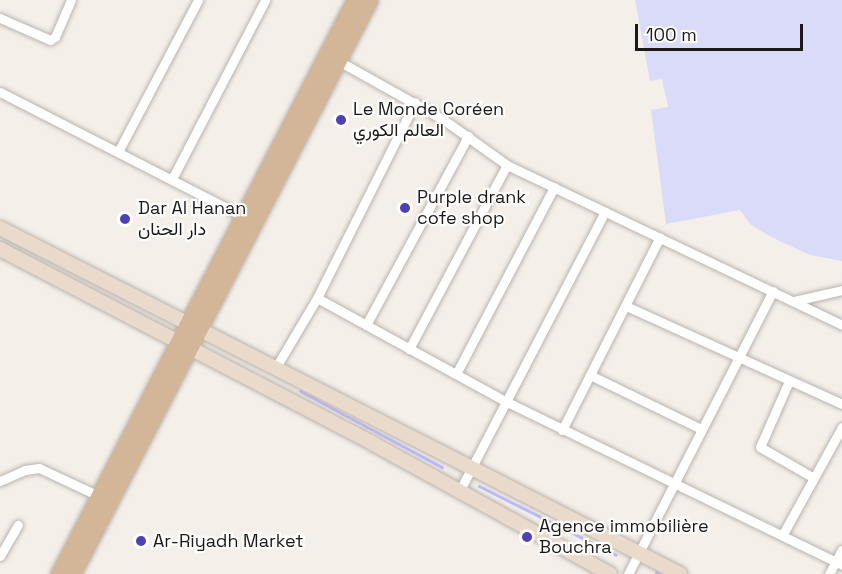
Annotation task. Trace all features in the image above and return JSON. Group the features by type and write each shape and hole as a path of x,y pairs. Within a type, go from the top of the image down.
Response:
{"main road":[{"path":"334,58 354,0"},
{"path":"74,574 144,421 334,58 370,0"},
{"path":"0,228 680,574"},
{"path":"0,249 460,490 610,574"},
{"path":"57,574 97,495 144,421"}],"street":[{"path":"0,18 50,40 55,37 71,0"},
{"path":"119,150 198,0"},
{"path":"172,179 265,0"},
{"path":"334,58 415,102 468,136 507,165 842,325"},
{"path":"0,92 119,150 250,220"},
{"path":"276,367 317,298 415,102"},
{"path":"366,326 468,136"},
{"path":"409,349 507,165"},
{"path":"456,374 554,187"},
{"path":"460,490 605,211"},
{"path":"562,430 660,237"},
{"path":"794,301 842,290"},
{"path":"628,574 672,483 773,291"},
{"path":"317,298 562,430 783,534 839,563"},
{"path":"626,306 842,404"},
{"path":"590,375 701,429"},
{"path":"789,381 759,447 814,478"},
{"path":"783,534 842,427"},
{"path":"0,482 25,470 39,468 97,495"},
{"path":"0,556 18,525"},
{"path":"829,574 839,563 842,550"}],"shaded area":[{"path":"635,0 842,0 842,261 810,255 771,237 751,225 740,210 666,224 651,110 668,107 662,79 650,81"}],"waterway":[{"path":"300,391 442,467"},
{"path":"479,486 616,555"}],"place":[{"name":"Le Monde Coréen العالم الكوري","path":"341,120"},
{"name":"Purple drank cofe shop","path":"405,208"},
{"name":"Dar Al Hanan دار الحنان","path":"125,219"},
{"name":"Agence immobilière Bouchra","path":"527,537"},
{"name":"Ar-Riyadh Market","path":"141,541"}]}
